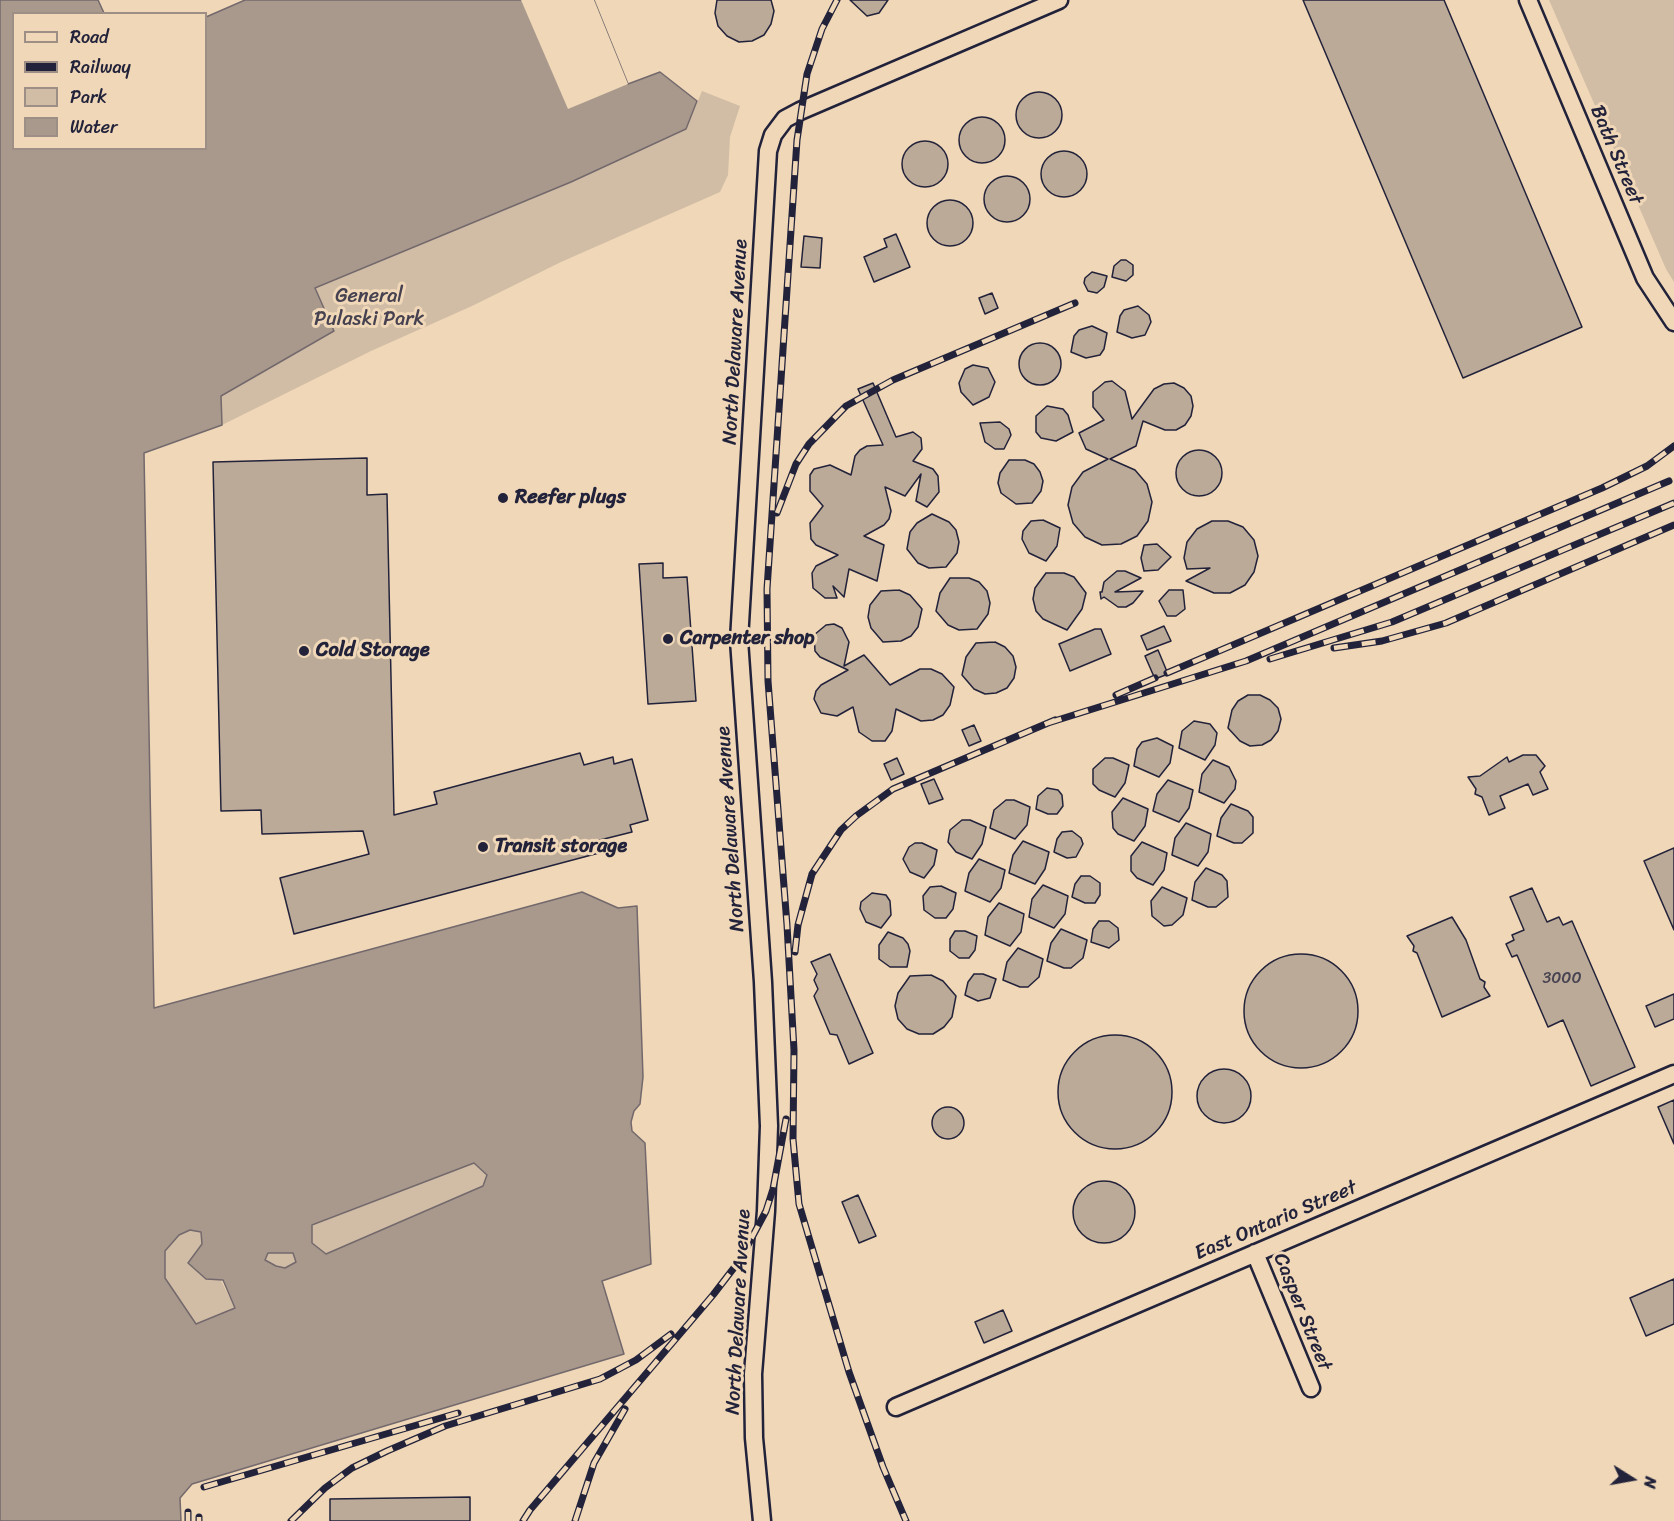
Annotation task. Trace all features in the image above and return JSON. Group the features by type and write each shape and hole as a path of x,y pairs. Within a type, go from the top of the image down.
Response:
{"street":[{"name":"North Delaware Avenue","path":"762,1521 754,1438 753,1374 767,1178 768,1115 764,982 739,640 768,161 773,135 785,119 801,111 1059,0"},
{"name":"Bath Street","path":"1528,0 1645,278 1674,322"},
{"name":"East Ontario Street","path":"896,1407 1674,1074"},
{"name":"Casper Street","path":"1255,1252 1311,1388"}],"green space":[{"path":"1549,0 1674,0 1674,282 1666,269"},
{"name":"General Pulaski Park","path":"702,91 740,106 730,137 728,175 720,192 561,262 472,306 371,351 222,425 221,396 334,332 315,289 571,182 686,130"},
{"path":"474,1163 487,1175 483,1186 326,1254 312,1243 312,1226"},
{"path":"190,1230 201,1232 202,1244 235,1308 196,1324 165,1278 165,1251 179,1235"},
{"path":"268,1253 293,1253 296,1262 285,1268 276,1266 265,1260"}],"water":[{"path":"0,0 98,0 104,12 12,12 12,150 207,150 207,17 245,0 594,0 628,84 660,72 697,101 686,129 571,182 315,288 334,331 221,396 222,425 144,453 154,1008 582,892 618,908 637,906 643,1077 640,1104 634,1111 631,1122 632,1131 645,1143 651,1264 602,1281 624,1354 192,1484 180,1498 181,1521 0,1521","holes":["474,1163 487,1175 483,1186 326,1254 312,1243 312,1225","190,1230 201,1232 202,1244 188,1263 206,1279 223,1280 235,1308 196,1324 165,1278 165,1251 179,1235","268,1253 293,1253 296,1262 285,1268 276,1266 265,1260"]}],"pier":[{"path":"521,0 594,0 628,84 568,109"}],"building":[{"path":"717,0 771,0 774,11 771,24 764,35 752,41 739,42 727,36 718,26 715,13"},
{"path":"850,0 888,0 879,13 867,16"},
{"path":"1303,0 1444,0 1582,327 1463,378"},
{"path":"1039,92 1055,99 1062,115 1055,131 1039,138 1023,131 1016,115 1023,99"},
{"path":"982,117 998,124 1005,140 998,156 982,163 966,156 959,140 966,124"},
{"path":"925,141 941,148 948,164 941,180 925,187 909,180 902,164 909,148"},
{"path":"1064,151 1080,158 1087,174 1080,190 1064,197 1048,190 1041,174 1048,158"},
{"path":"1007,176 1023,183 1030,199 1023,215 1007,222 991,215 984,199 991,183"},
{"path":"950,200 966,207 973,223 966,239 950,246 934,239 927,223 934,207"},
{"path":"896,234 910,267 874,282 864,257 887,247 884,239"},
{"path":"804,236 822,238 820,268 801,267"},
{"path":"1121,260 1126,260 1133,265 1133,275 1126,281 1112,277 1114,266"},
{"path":"1092,272 1107,276 1104,287 1097,293 1088,291 1084,283 1085,278"},
{"path":"992,293 998,308 985,314 979,298"},
{"path":"1138,306 1149,315 1151,322 1145,335 1132,338 1117,332 1120,316 1124,310"},
{"path":"1092,326 1107,333 1104,349 1100,355 1086,358 1071,352 1074,336 1079,330"},
{"path":"1040,343 1048,344 1055,349 1060,356 1060,372 1055,379 1048,384 1040,385 1032,384 1025,379 1020,372 1019,364 1020,356 1025,349 1032,344"},
{"path":"973,365 988,368 995,382 989,397 973,405 961,392 959,383 965,369"},
{"path":"1112,381 1125,391 1132,419 1154,389 1164,384 1174,383 1184,388 1191,396 1193,406 1191,416 1185,425 1176,430 1165,430 1143,421 1136,446 1110,459 1135,470 1147,484 1152,502 1148,521 1137,536 1121,544 1102,545 1085,537 1073,523 1068,505 1072,487 1083,472 1108,459 1086,449 1079,433 1104,420 1093,407 1093,392 1105,382"},
{"path":"873,383 896,437 913,432 921,438 922,449 913,461 933,469 938,476 939,492 927,507 916,501 921,474 905,496 885,487 891,511 889,519 884,525 864,536 884,545 877,581 849,569 844,597 833,586 837,598 825,598 813,588 812,573 816,566 838,555 816,545 811,539 810,523 823,506 810,491 810,475 814,469 830,465 851,475 855,456 860,450 867,446 883,445 858,389"},
{"path":"1047,406 1063,409 1068,415 1073,432 1056,441 1041,438 1036,432 1036,416"},
{"path":"1000,422 1009,429 1011,435 1004,449 995,449 985,442 980,423"},
{"path":"1199,450 1215,457 1222,473 1215,489 1199,496 1183,489 1176,473 1183,457"},
{"name":"Cold Storage","path":"367,458 367,495 387,494 394,815 437,804 434,792 580,753 584,765 613,757 614,764 632,759 648,820 630,825 632,832 596,841 599,853 294,934 280,878 369,854 363,831 262,834 261,810 221,811 213,462"},
{"path":"1009,460 1025,460 1034,464 1040,472 1043,481 1041,491 1032,503 1016,504 1001,493 998,483 1000,473"},
{"path":"932,514 949,522 956,530 959,542 957,553 946,567 929,568 918,563 907,549 910,532 917,523"},
{"path":"1043,520 1060,528 1057,546 1046,561 1029,553 1022,539 1023,531 1031,521"},
{"path":"1212,521 1228,521 1243,527 1254,540 1258,556 1254,572 1245,585 1230,593 1214,593 1186,581 1210,568 1187,569 1184,558 1187,542 1197,529"},
{"path":"1157,544 1171,557 1158,570 1144,571 1141,558 1144,545"},
{"name":"Carpenter shop","path":"663,563 663,578 687,577 696,701 648,704 639,564"},
{"path":"1117,571 1125,571 1141,578 1115,592 1143,591 1133,603 1126,607 1118,607 1104,597 1101,599 1100,592 1102,592 1104,582"},
{"path":"1046,573 1064,573 1074,577 1086,593 1082,609 1067,630 1043,619 1036,611 1033,599 1035,588"},
{"path":"950,578 969,578 979,582 987,591 990,603 988,614 977,629 959,630 948,625 936,611 940,593"},
{"path":"899,590 910,595 922,609 918,627 911,636 901,641 883,642 871,628 868,617 870,605 881,591"},
{"path":"1169,590 1183,590 1185,609 1176,616 1167,616 1159,601"},
{"path":"834,624 842,628 849,642 844,666 864,655 890,685 920,669 931,669 942,674 954,687 950,705 943,715 933,720 921,721 896,709 892,731 885,741 872,741 859,732 853,707 837,716 821,713 814,699 816,691 821,685 848,670 820,657 815,651 814,635 826,625"},
{"path":"1164,626 1171,641 1147,650 1141,636"},
{"path":"1095,629 1101,629 1111,654 1070,671 1059,644"},
{"path":"995,642 1005,647 1013,656 1016,667 1014,678 1007,688 996,693 985,694 974,689 962,675 966,657 976,643"},
{"path":"1158,650 1168,674 1155,679 1145,656"},
{"path":"1248,695 1260,695 1270,700 1278,708 1281,719 1278,731 1271,740 1262,745 1250,746 1240,741 1228,728 1232,710 1238,701"},
{"path":"1194,721 1210,724 1217,733 1215,745 1205,760 1179,748 1182,731"},
{"path":"974,725 981,741 969,746 962,730"},
{"path":"1157,738 1173,746 1170,763 1159,777 1134,766 1137,749 1142,742"},
{"path":"1523,755 1536,755 1545,766 1540,772 1548,789 1533,795 1528,784 1500,796 1505,808 1489,815 1482,797 1475,794 1476,789 1468,777 1480,776 1507,757 1509,762"},
{"path":"897,758 904,774 891,780 884,764"},
{"path":"1105,758 1113,758 1129,765 1125,783 1115,797 1099,790 1093,784 1093,769"},
{"path":"1213,760 1229,767 1236,781 1235,789 1224,803 1199,792 1202,774"},
{"path":"934,779 943,799 929,804 921,784"},
{"path":"1168,780 1193,790 1189,808 1179,822 1153,811 1157,794"},
{"path":"1047,788 1058,790 1062,795 1063,806 1057,814 1048,814 1036,809 1038,796"},
{"path":"1123,798 1148,809 1145,826 1134,841 1118,834 1113,828 1112,812"},
{"path":"1006,800 1014,800 1030,807 1027,825 1015,839 990,828 994,810"},
{"path":"1231,804 1248,811 1253,817 1253,833 1242,843 1234,843 1217,836 1221,818"},
{"path":"962,820 970,820 986,827 982,844 972,859 956,852 948,842 950,830"},
{"path":"1186,823 1211,834 1208,852 1198,866 1172,855 1175,838"},
{"path":"1072,831 1081,838 1083,844 1076,857 1067,858 1054,852 1057,839 1062,832"},
{"path":"1023,841 1049,852 1045,869 1035,884 1009,873 1013,855"},
{"path":"1142,842 1167,853 1164,870 1153,885 1137,878 1131,871 1131,856"},
{"path":"915,843 922,843 937,850 934,865 924,878 910,872 903,859 909,847"},
{"path":"1674,848 1674,930 1644,861"},
{"path":"979,859 1005,870 1001,888 990,902 965,891 969,873"},
{"path":"1206,868 1222,875 1227,881 1228,897 1216,907 1208,907 1192,900 1195,882"},
{"path":"1081,876 1090,876 1100,883 1100,895 1095,903 1085,903 1072,897 1075,884"},
{"path":"1043,885 1068,896 1065,914 1054,928 1029,917 1032,899"},
{"path":"941,886 956,893 953,909 946,918 935,918 924,910 923,896 930,887"},
{"path":"1162,887 1187,898 1183,915 1172,925 1164,926 1152,916 1151,901"},
{"path":"1532,888 1547,922 1559,917 1563,925 1572,921 1635,1067 1591,1086 1563,1020 1548,1027 1517,955 1512,957 1506,944 1514,940 1512,935 1524,930 1510,897"},
{"path":"872,893 886,895 890,901 891,915 881,928 866,922 860,909 861,902"},
{"path":"999,903 1024,914 1021,932 1010,946 985,935 988,917"},
{"path":"1452,917 1466,940 1480,979 1485,982 1484,987 1490,996 1442,1017 1417,953 1413,951 1414,946 1407,936"},
{"path":"1099,921 1109,921 1118,928 1119,940 1109,948 1091,942 1093,929"},
{"path":"1061,929 1087,940 1083,958 1071,968 1064,968 1047,961 1051,943"},
{"path":"955,931 965,931 977,936 975,950 969,958 959,958 950,951 950,939"},
{"path":"888,932 903,938 908,944 910,951 907,967 890,967 879,959 879,945"},
{"path":"1018,948 1043,959 1039,977 1028,987 1020,987 1003,980 1007,962"},
{"path":"830,954 873,1053 849,1064 837,1035 830,1034 814,996 818,989 814,980 817,974 811,962"},
{"path":"1301,954 1323,958 1341,971 1354,989 1358,1011 1354,1033 1341,1051 1323,1064 1301,1068 1279,1064 1261,1051 1248,1033 1244,1011 1248,989 1261,971 1279,958"},
{"path":"974,974 983,974 996,979 990,998 978,1001 965,995 968,982"},
{"path":"931,975 943,981 956,996 952,1017 944,1027 933,1034 919,1034 907,1029 898,1019 895,1006 898,993 910,976"},
{"path":"1674,994 1674,1019 1655,1027 1646,1006"},
{"path":"1115,1035 1137,1039 1156,1051 1168,1070 1172,1092 1168,1114 1156,1133 1137,1145 1115,1149 1093,1145 1074,1133 1062,1114 1058,1092 1062,1070 1074,1051 1093,1039"},
{"path":"1219,1069 1229,1069 1239,1073 1247,1081 1251,1096 1247,1111 1239,1119 1229,1123 1219,1123 1209,1119 1201,1111 1197,1101 1197,1091 1201,1081 1209,1073"},
{"path":"1674,1100 1674,1144 1658,1107"},
{"path":"948,1107 959,1112 964,1123 959,1134 948,1139 937,1134 932,1123 937,1112"},
{"path":"1104,1181 1116,1183 1126,1190 1133,1200 1135,1212 1133,1224 1126,1234 1116,1241 1104,1243 1092,1241 1082,1234 1075,1224 1073,1212 1075,1200 1082,1190 1092,1183"},
{"path":"858,1195 876,1236 859,1243 842,1202"},
{"path":"1674,1279 1674,1324 1646,1336 1630,1298"},
{"path":"1003,1310 1012,1331 984,1343 975,1322"},
{"path":"470,1497 470,1521 330,1521 330,1499"}],"railway":[{"path":"837,0 822,29 807,74 797,140 767,589 768,681 787,925 794,1050 793,1139 799,1204 849,1372 883,1467 906,1521"},
{"path":"777,513 796,464 809,444 846,406 893,380 1075,303"},
{"path":"1167,673 1602,488 1647,466 1674,446"},
{"path":"1048,723 1246,661 1669,481"},
{"path":"1270,659 1392,622 1674,503"},
{"path":"1334,648 1382,641 1446,623 1674,525"},
{"path":"1116,695 1155,678"},
{"path":"795,952 798,925 812,874 841,830 856,816 893,789 1055,720"},
{"path":"523,1521 740,1260 766,1211 773,1189 786,1119"},
{"path":"291,1521 325,1488 352,1468 445,1426 600,1379 636,1360 671,1334"},
{"path":"575,1521 594,1463 625,1409"},
{"path":"204,1487 458,1413"},
{"path":"188,1512 188,1521"}],"place":[{"name":"Reefer plugs","path":"503,498"},
{"name":"Carpenter shop","path":"668,639"},
{"name":"Cold Storage","path":"304,651"},
{"name":"Transit storage","path":"483,847"}]}
